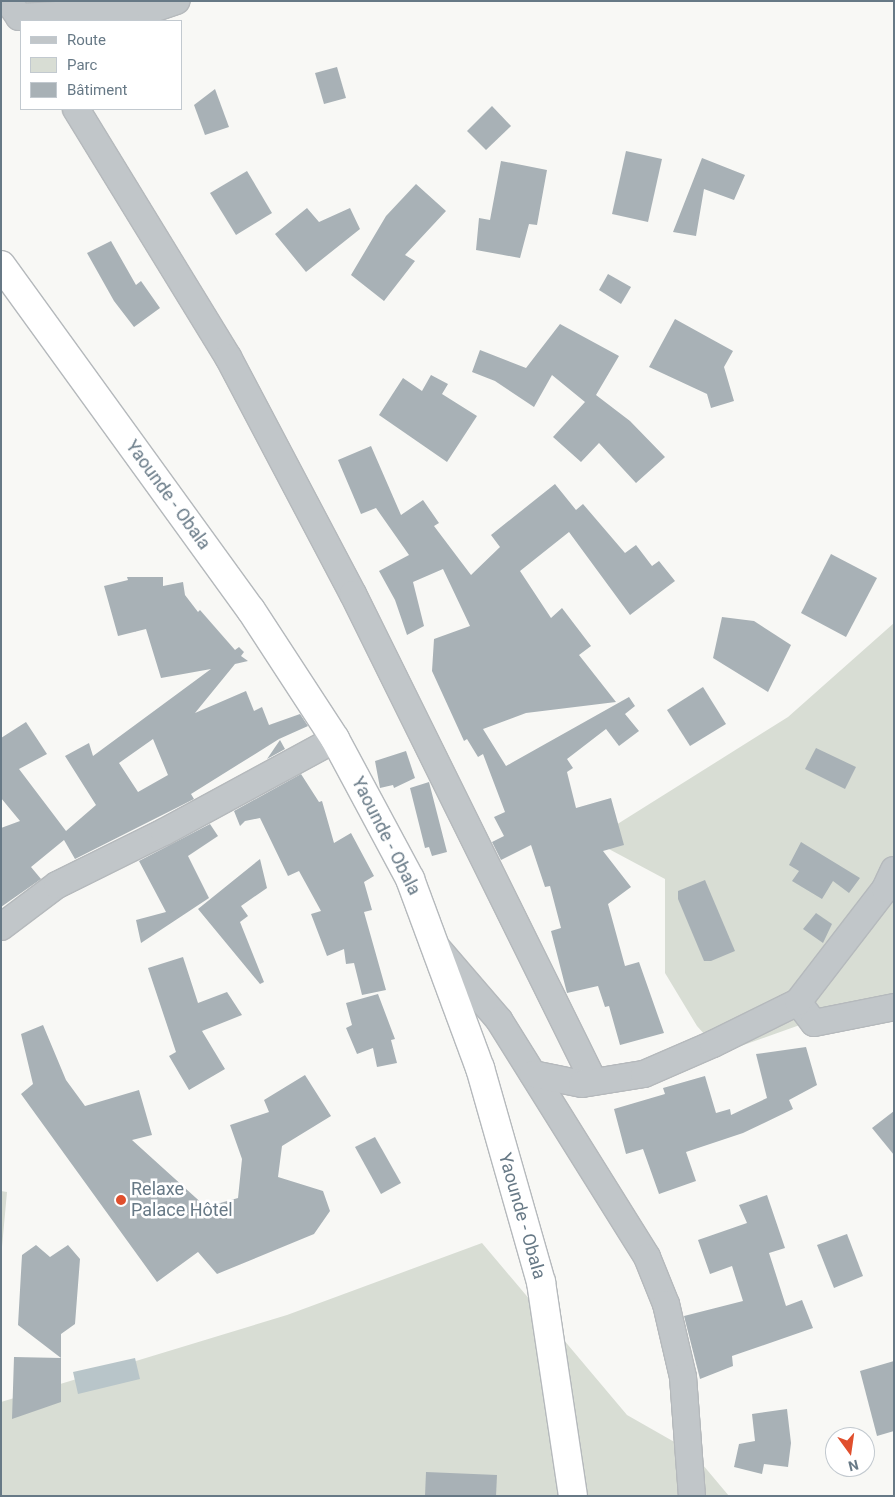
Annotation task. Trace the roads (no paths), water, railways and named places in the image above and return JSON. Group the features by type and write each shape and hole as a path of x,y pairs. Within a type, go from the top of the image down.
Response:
{"highway":[{"name":"Yaounde - Obala","path":"1,265 251,610 335,739 410,879 438,949 480,1068 541,1282 574,1496"}],"street":[{"path":"16,13 150,10 176,1"},
{"path":"77,110 228,356 353,594 594,1082"},
{"path":"1,928 57,885 164,832 335,739"},
{"path":"533,1074 582,1084 644,1074 713,1044 798,1002 874,904 894,870"},
{"path":"438,949 500,1020 643,1249 666,1304 684,1377 692,1496"},
{"path":"798,1002 814,1023 894,1007"}],"place":[{"name":"Relaxe Palace Hôtel","path":"121,1200"}]}
